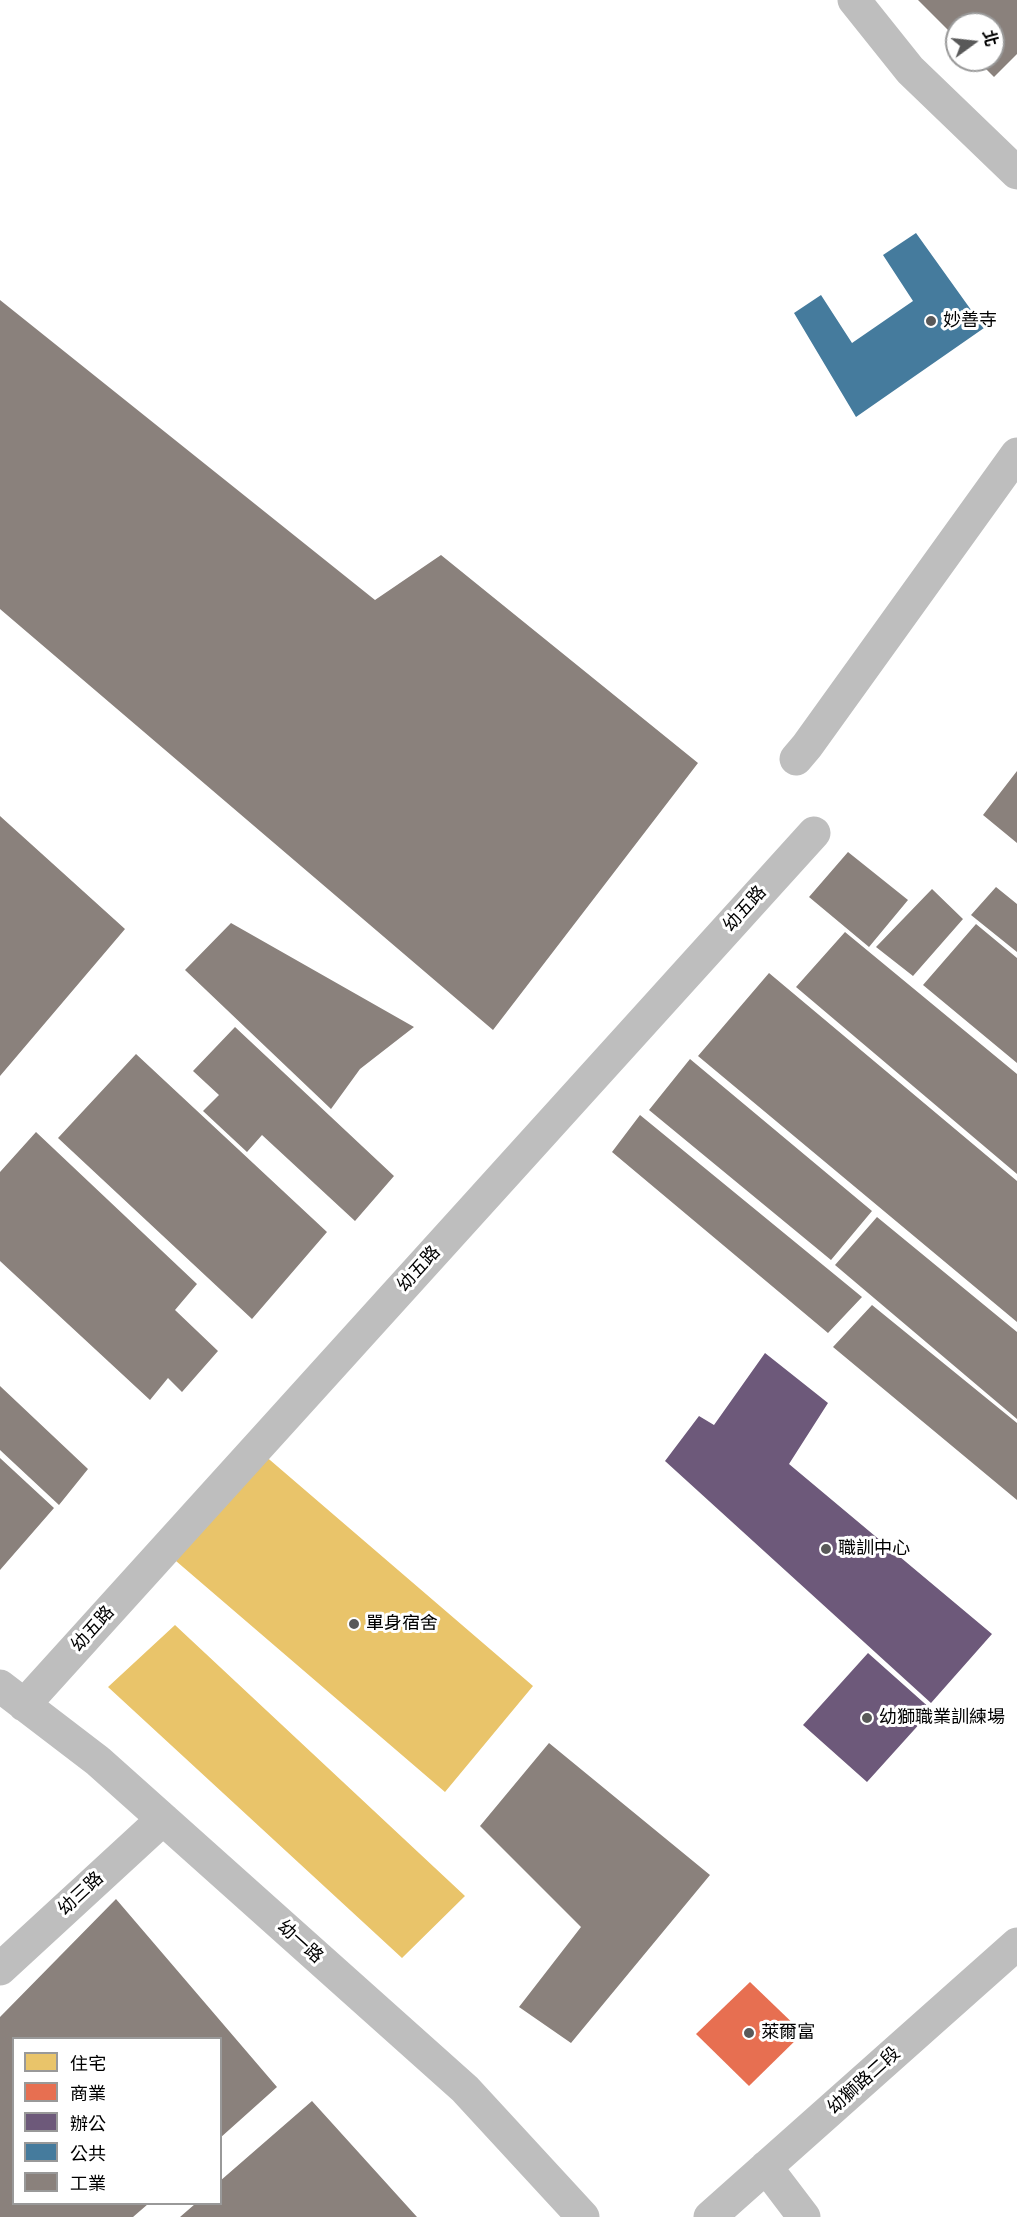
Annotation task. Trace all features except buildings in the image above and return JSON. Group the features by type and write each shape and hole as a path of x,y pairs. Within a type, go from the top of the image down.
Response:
{"street":[{"path":"854,0 910,70 1017,173"},
{"path":"796,759 1017,454"},
{"name":"幼五路","path":"12,1696 814,833"},
{"name":"幼一路","path":"12,1696 98,1761 465,2089 583,2217"},
{"name":"幼三路","path":"0,1969 163,1820"},
{"name":"幼獅路二段","path":"710,2217 1017,1944"},
{"path":"766,2167 804,2217"}],"place":[{"name":"妙善寺","path":"931,321"},
{"name":"職訓中心","path":"826,1549"},
{"name":"單身宿舍","path":"354,1624"},
{"name":"幼獅職業訓練場","path":"867,1718"},
{"name":"萊爾富","path":"749,2033"}]}
